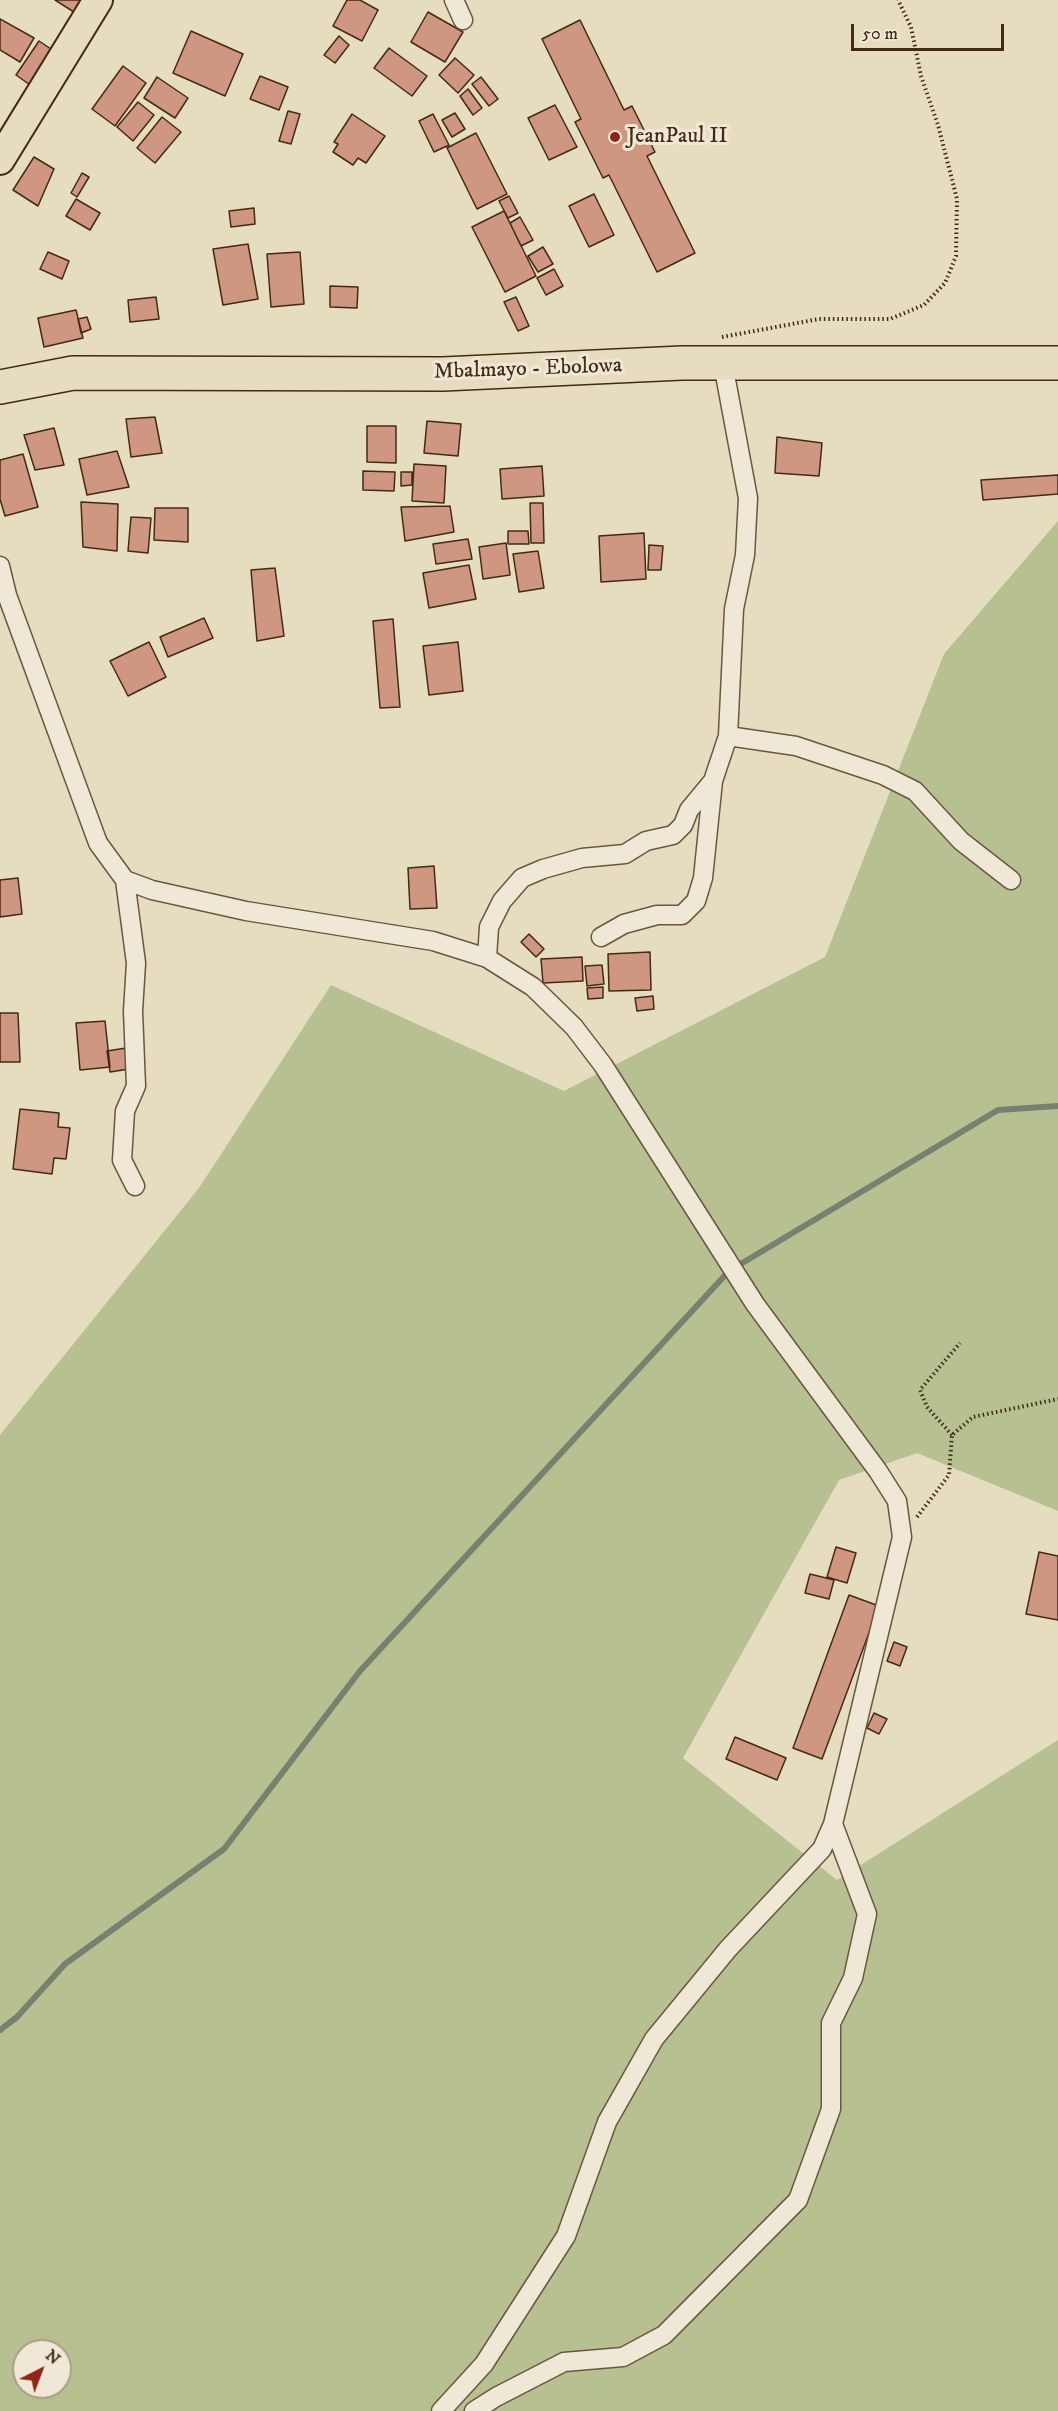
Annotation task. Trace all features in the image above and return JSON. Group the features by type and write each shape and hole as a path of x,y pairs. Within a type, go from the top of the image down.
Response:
{"highway":[{"name":"Mbalmayo - Ebolowa","path":"0,387 73,373 442,374 718,353 1058,363"}],"main road":[{"path":"0,160 98,0"}],"street":[{"path":"454,0 463,20"},
{"path":"601,937 624,924 657,915 682,915 696,901 702,878 713,780 728,736 734,609 745,555 748,498 718,353"},
{"path":"0,566 8,595 98,843 125,880 136,963 133,1011 136,1086 125,1111 122,1161 135,1186"},
{"path":"728,736 796,746 883,775 915,791 961,842 1011,880"},
{"path":"487,958 489,927 502,901 522,878 543,869 582,858 626,854 646,841 673,835 713,780"},
{"path":"125,880 152,890 246,911 433,941 487,958 533,987 574,1027 603,1065 755,1304 878,1471 897,1501 902,1537 833,1824 822,1850 728,1949 654,2039 607,2122 566,2236 484,2364 441,2411"},
{"path":"474,2411 564,2362 623,2357 664,2335 798,2200 831,2109 831,2023 853,1978 867,1914 833,1824"}],"path":[{"path":"718,353 728,334 819,319 890,319 924,305 945,282 956,256 957,199 938,125 921,76 911,27 898,0"},
{"path":"952,1435 927,1407 920,1390 960,1343"},
{"path":"902,1537 949,1475 952,1435 973,1417 1058,1399"}],"green space":[{"path":"1058,521 1058,1511 917,1453 839,1480 683,1758 837,1880 1058,1740 1058,2411 0,2411 0,1435 199,1188 331,985 564,1091 825,957 944,654"}],"building":[{"path":"55,0 82,0 74,12"},
{"path":"347,0 360,0 378,10 362,41 333,26"},
{"path":"428,12 463,32 445,62 411,42"},
{"path":"0,19 34,38 20,62 0,50"},
{"name":"JeanPaul II","path":"580,20 624,110 632,106 655,152 647,156 695,253 657,272 609,175 603,178 575,122 581,119 542,39"},
{"path":"191,31 243,54 225,96 173,73"},
{"path":"339,36 349,45 335,63 324,55"},
{"path":"39,41 57,53 33,87 16,75"},
{"path":"389,48 427,76 412,96 374,68"},
{"path":"455,58 474,75 458,93 439,75"},
{"path":"123,66 146,83 115,126 92,109"},
{"path":"260,76 288,87 279,110 250,99"},
{"path":"157,77 188,98 175,118 144,98"},
{"path":"481,77 498,99 489,106 472,84"},
{"path":"468,89 482,108 473,115 460,96"},
{"path":"138,102 154,115 133,141 117,127"},
{"path":"555,105 577,147 549,160 528,118"},
{"path":"288,111 300,114 291,144 279,141"},
{"path":"455,113 465,129 452,137 442,120"},
{"path":"352,114 385,136 366,163 358,158 353,165 333,152 338,144 334,142"},
{"path":"433,114 449,145 434,152 419,121"},
{"path":"162,117 181,132 155,163 137,148"},
{"path":"476,133 507,194 477,209 447,148"},
{"path":"34,157 54,169 38,206 13,190"},
{"path":"82,173 89,177 77,197 71,193"},
{"path":"594,194 614,235 589,247 569,206"},
{"path":"509,196 518,213 508,218 499,201"},
{"path":"76,199 100,213 90,230 66,216"},
{"path":"254,208 255,224 231,227 229,211"},
{"path":"504,211 536,276 505,292 472,227"},
{"path":"520,217 533,240 521,246 510,223"},
{"path":"248,244 258,299 223,305 213,249"},
{"path":"543,247 553,264 538,272 528,256"},
{"path":"48,252 69,261 62,279 40,269"},
{"path":"300,252 304,304 271,307 267,254"},
{"path":"554,269 563,286 546,295 537,278"},
{"path":"330,286 358,287 357,308 330,307"},
{"path":"156,297 159,319 130,322 128,300"},
{"path":"516,297 529,326 518,331 504,302"},
{"path":"76,310 83,338 44,347 38,318"},
{"path":"87,317 91,329 81,333 78,319"},
{"path":"155,417 162,453 131,457 126,419"},
{"path":"427,421 461,424 458,456 424,453"},
{"path":"367,426 396,426 396,463 367,462"},
{"path":"54,428 64,465 35,470 24,435"},
{"path":"777,437 822,443 819,476 775,473"},
{"path":"117,451 129,487 87,495 79,459"},
{"path":"23,454 38,507 5,516 0,499 0,460"},
{"path":"414,464 446,466 444,503 412,501"},
{"path":"542,466 544,496 502,499 500,469"},
{"path":"363,471 395,472 394,491 363,490"},
{"path":"401,472 412,472 412,485 401,486"},
{"path":"1058,475 1058,494 983,500 981,480"},
{"path":"81,502 118,504 117,551 83,547"},
{"path":"530,503 543,503 544,543 531,543"},
{"path":"450,506 454,532 405,541 401,507"},
{"path":"155,508 188,508 188,542 154,540"},
{"path":"131,517 151,518 148,553 128,551"},
{"path":"508,531 528,531 529,544 508,544"},
{"path":"644,533 646,579 601,582 599,536"},
{"path":"468,539 472,559 436,564 433,544"},
{"path":"506,543 510,575 483,579 479,547"},
{"path":"649,545 663,546 661,570 648,570"},
{"path":"538,551 544,588 519,592 513,554"},
{"path":"469,565 476,599 429,608 423,573"},
{"path":"275,568 284,636 257,641 251,570"},
{"path":"204,618 213,638 168,657 160,637"},
{"path":"393,619 400,707 380,708 373,621"},
{"path":"149,642 166,677 128,696 110,661"},
{"path":"458,642 463,691 429,695 423,646"},
{"path":"434,866 437,908 410,909 408,868"},
{"path":"18,878 22,914 0,917 0,880"},
{"path":"529,934 544,949 536,957 521,942"},
{"path":"650,952 651,990 609,991 608,954"},
{"path":"582,957 583,981 543,983 541,959"},
{"path":"602,965 604,984 587,986 585,966"},
{"path":"603,987 603,998 588,999 587,988"},
{"path":"653,996 654,1009 637,1011 635,998"},
{"path":"0,1013 18,1013 20,1062 0,1062"},
{"path":"105,1021 110,1067 80,1070 76,1023"},
{"path":"126,1048 129,1069 110,1072 107,1051"},
{"path":"20,1109 59,1113 58,1127 70,1128 66,1159 54,1158 52,1174 13,1169"},
{"path":"836,1547 856,1553 847,1583 827,1577"},
{"path":"1039,1552 1058,1556 1058,1620 1026,1614"},
{"path":"810,1574 834,1580 829,1599 805,1593"},
{"path":"849,1595 879,1606 822,1759 793,1748"},
{"path":"894,1642 907,1647 900,1666 887,1661"},
{"path":"874,1713 887,1719 879,1734 867,1728"},
{"path":"735,1737 786,1758 777,1780 726,1759"}],"waterway":[{"path":"0,2030 17,2017 65,1964 224,1849 360,1671 729,1271 998,1110 1058,1106"}],"place":[{"name":"JeanPaul II","path":"615,137"}]}
